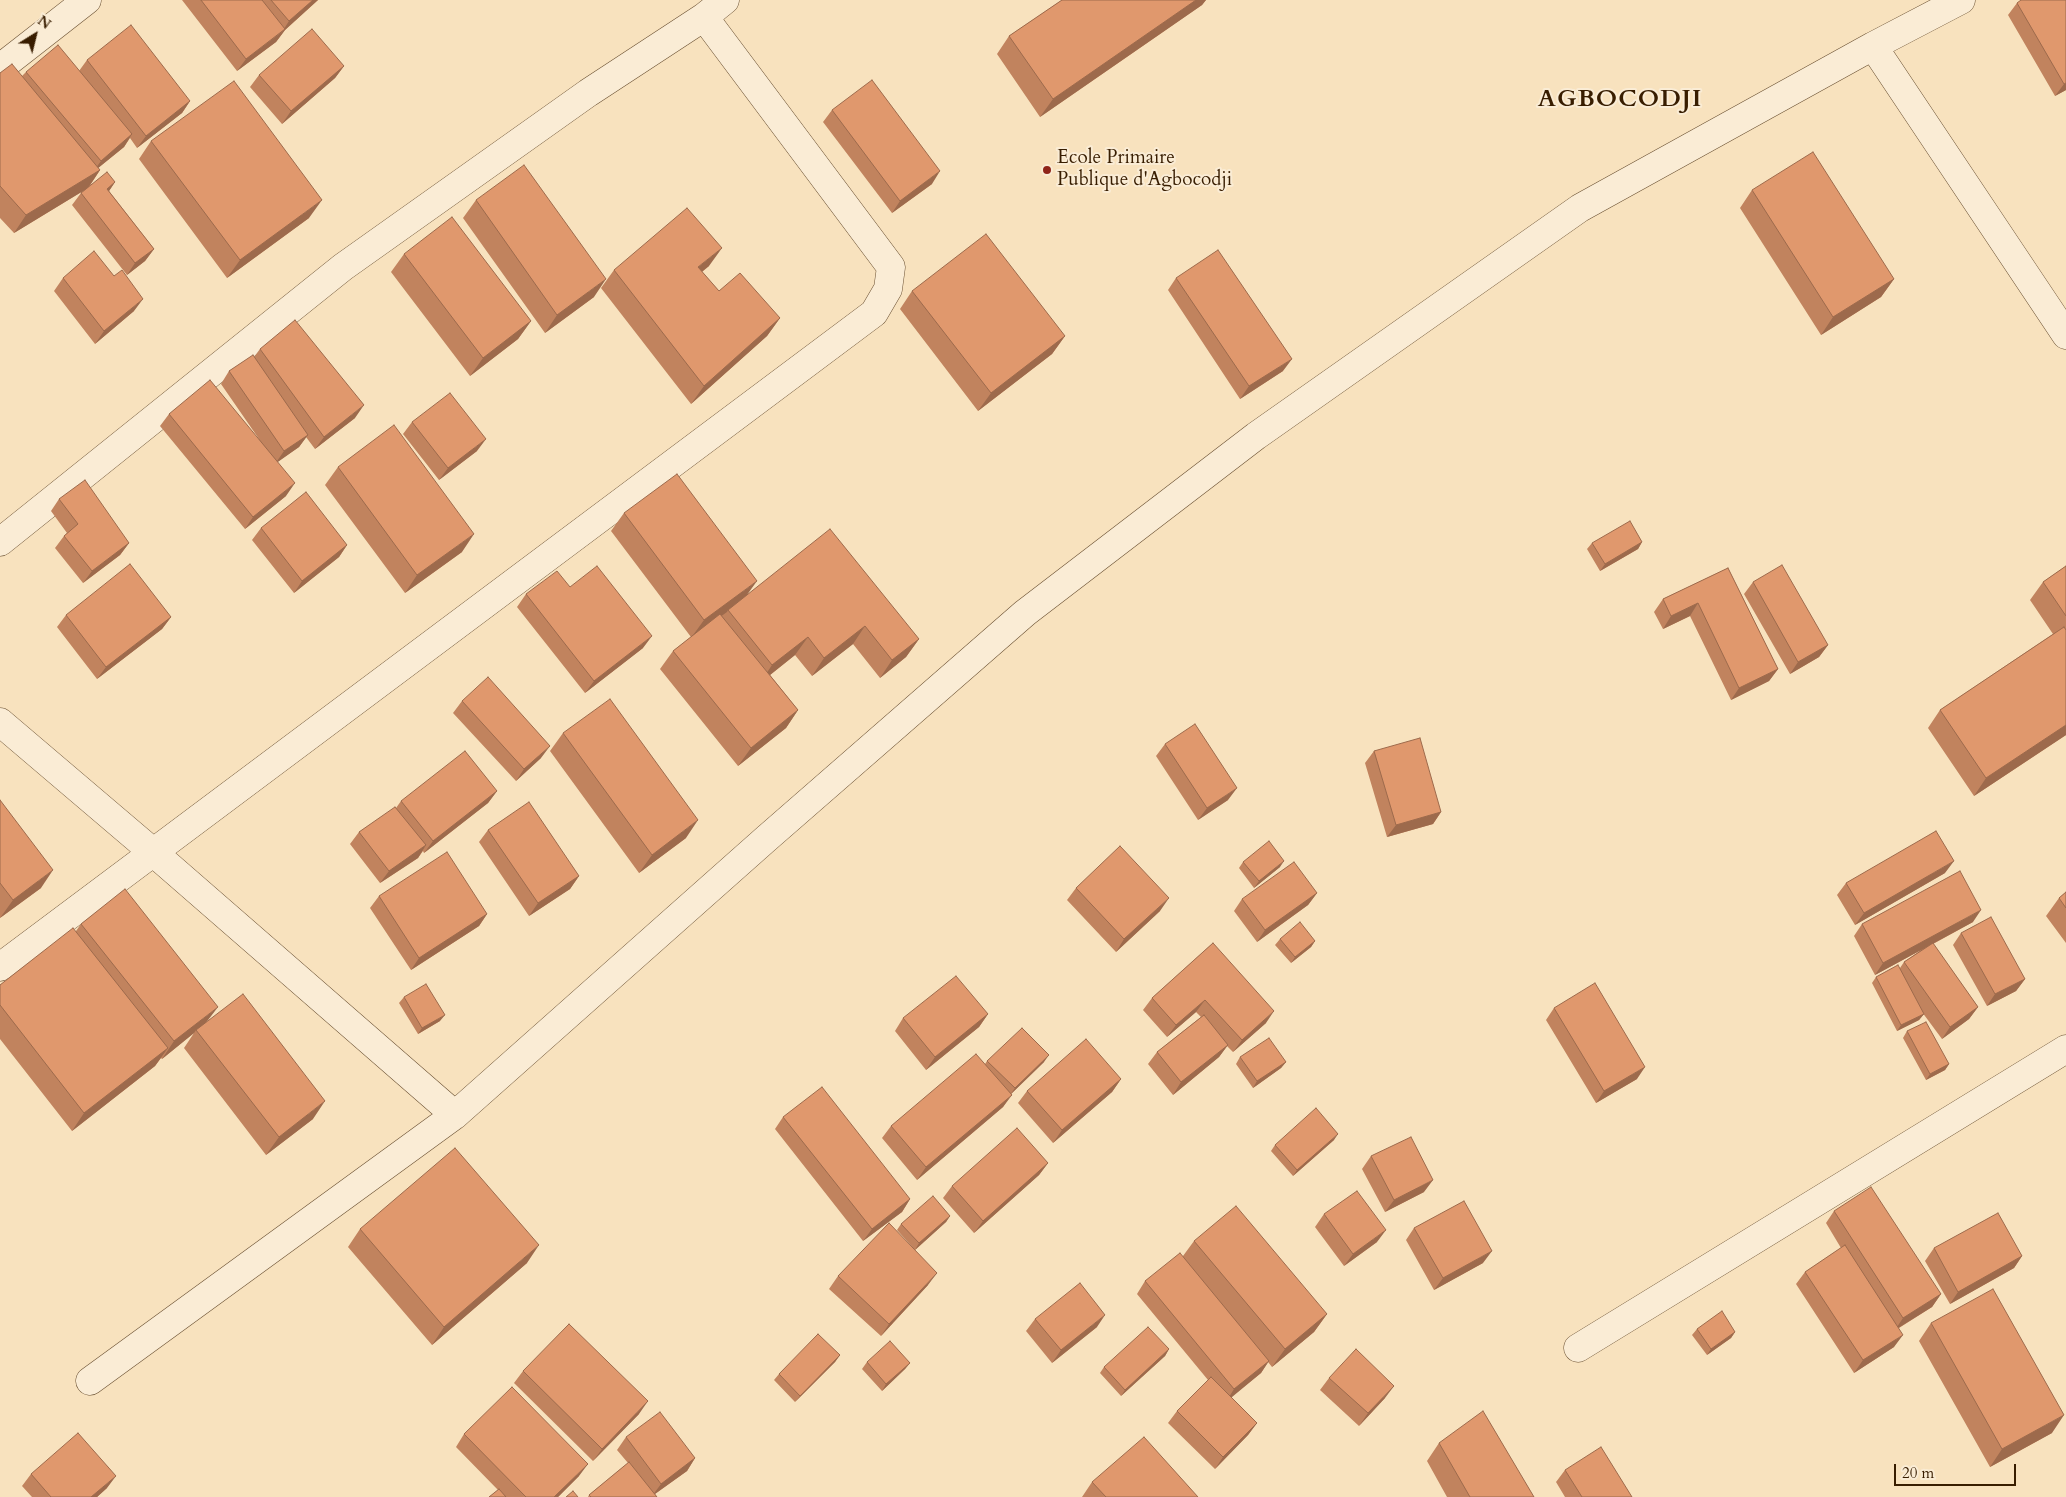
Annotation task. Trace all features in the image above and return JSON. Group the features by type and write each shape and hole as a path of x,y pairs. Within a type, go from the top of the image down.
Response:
{"street":[{"path":"0,68 87,0"},
{"path":"0,542 343,267 588,93 704,17 725,0"},
{"path":"90,1381 455,1116 767,838 1025,613 1256,436 1580,208 1873,46 1961,0"},
{"path":"0,967 874,313 888,289 891,267 704,17"},
{"path":"1873,46 2066,335"},
{"path":"0,722 154,853 455,1116"},
{"path":"1578,1348 2066,1049"}],"building":[{"path":"201,0 262,0 285,29 246,59"},
{"path":"271,0 313,0 289,21"},
{"path":"1062,0 1196,0 1053,99 1009,36"},
{"path":"2021,0 2066,0 2066,83 2064,84 2017,3"},
{"path":"131,25 190,101 146,136 87,60"},
{"path":"312,29 344,66 291,111 259,75"},
{"path":"58,45 132,134 101,161 26,72"},
{"path":"12,64 100,170 26,215 0,186 0,73"},
{"path":"872,80 940,171 900,201 832,110"},
{"path":"234,81 322,200 240,260 151,141"},
{"path":"1813,152 1894,279 1833,317 1752,190"},
{"path":"524,165 606,279 557,315 476,200"},
{"path":"107,172 115,182 107,189 154,249 135,263 81,193"},
{"path":"687,208 722,248 698,267 719,291 740,273 780,318 704,386 614,270"},
{"path":"452,217 531,321 483,358 404,254"},
{"path":"986,234 1065,336 991,393 912,291"},
{"path":"1218,250 1292,359 1249,386 1176,278"},
{"path":"94,251 114,276 122,270 143,299 104,331 63,278"},
{"path":"295,320 364,405 324,437 260,349"},
{"path":"253,355 308,435 284,451 229,371"},
{"path":"210,380 295,483 253,517 169,414"},
{"path":"450,393 486,439 448,468 412,422"},
{"path":"394,425 474,534 417,575 338,467"},
{"path":"677,474 757,581 704,620 624,513"},
{"path":"85,480 129,543 92,571 64,536 78,524 59,499"},
{"path":"306,492 347,545 302,581 261,528"},
{"path":"1630,521 1642,542 1605,564 1592,543"},
{"path":"830,529 919,639 892,660 865,626 824,658 808,637 772,665 728,610"},
{"path":"130,564 171,617 106,667 66,615"},
{"path":"1782,565 1828,645 1798,662 1753,582"},
{"path":"597,566 652,636 594,681 526,594 557,571 570,587"},
{"path":"2066,566 2066,616 2043,582"},
{"path":"1728,568 1778,669 1739,688 1698,603 1671,616 1663,599"},
{"path":"720,614 798,710 751,748 673,651"},
{"path":"2064,627 2066,630 2066,725 1986,778 1940,710"},
{"path":"488,677 550,746 524,769 462,701"},
{"path":"610,699 698,820 652,855 563,733"},
{"path":"1195,724 1237,788 1207,808 1165,744"},
{"path":"1420,738 1441,812 1396,825 1374,751"},
{"path":"465,751 497,791 433,841 401,801"},
{"path":"0,800 53,870 13,900 0,883"},
{"path":"529,802 579,876 538,903 488,830"},
{"path":"395,807 426,845 389,871 359,832"},
{"path":"1936,831 1954,861 1864,913 1846,883"},
{"path":"1269,841 1284,861 1259,881 1243,862"},
{"path":"1120,846 1169,898 1124,939 1076,888"},
{"path":"447,852 487,914 419,958 379,896"},
{"path":"1294,862 1317,893 1265,930 1242,899"},
{"path":"1960,871 1981,910 1883,963 1862,924"},
{"path":"125,889 218,1007 174,1041 81,924"},
{"path":"2066,892 2066,908 2059,898"},
{"path":"1991,917 2025,979 1995,994 1961,933"},
{"path":"1300,922 1315,941 1295,957 1280,939"},
{"path":"73,928 168,1048 84,1113 0,1005 0,985"},
{"path":"1213,943 1274,1011 1242,1040 1205,1000 1176,1025 1152,998"},
{"path":"1933,943 1978,1007 1950,1027 1904,962"},
{"path":"1898,965 1924,1014 1901,1025 1876,977"},
{"path":"956,976 988,1014 935,1057 903,1018"},
{"path":"1595,983 1645,1067 1604,1091 1554,1008"},
{"path":"426,984 445,1015 422,1028 404,997"},
{"path":"243,994 325,1101 279,1137 196,1030"},
{"path":"1204,1015 1228,1045 1181,1082 1157,1052"},
{"path":"1926,1022 1949,1064 1930,1074 1907,1031"},
{"path":"1022,1028 1049,1055 1015,1088 987,1061"},
{"path":"1269,1038 1286,1062 1257,1081 1240,1057"},
{"path":"1086,1039 1121,1079 1062,1130 1027,1091"},
{"path":"976,1054 1012,1095 926,1167 891,1126"},
{"path":"822,1087 910,1199 872,1229 783,1117"},
{"path":"1316,1108 1338,1134 1297,1170 1275,1145"},
{"path":"1017,1128 1048,1163 983,1221 952,1186"},
{"path":"1411,1137 1433,1180 1394,1200 1371,1156"},
{"path":"455,1148 539,1245 444,1327 360,1229"},
{"path":"1871,1187 1941,1294 1903,1318 1834,1211"},
{"path":"1357,1191 1386,1230 1353,1254 1324,1214"},
{"path":"933,1196 950,1216 919,1243 901,1224"},
{"path":"1464,1201 1492,1251 1443,1278 1414,1228"},
{"path":"1236,1206 1327,1314 1285,1349 1194,1241"},
{"path":"1998,1213 2022,1256 1958,1292 1934,1248"},
{"path":"889,1223 937,1273 889,1324 838,1276"},
{"path":"1845,1245 1903,1335 1863,1360 1805,1272"},
{"path":"1180,1253 1269,1361 1234,1389 1145,1281"},
{"path":"1080,1283 1105,1315 1061,1350 1035,1319"},
{"path":"1993,1289 2064,1415 2002,1449 1931,1323"},
{"path":"1722,1311 1735,1332 1711,1349 1697,1329"},
{"path":"569,1324 648,1401 602,1449 523,1371"},
{"path":"1148,1327 1169,1349 1125,1390 1104,1367"},
{"path":"818,1334 840,1355 800,1396 779,1374"},
{"path":"890,1341 910,1363 886,1384 867,1362"},
{"path":"1356,1349 1394,1386 1368,1413 1329,1378"},
{"path":"1211,1377 1257,1423 1223,1457 1177,1411"},
{"path":"512,1387 588,1464 554,1497 526,1497 464,1434"},
{"path":"1483,1411 1534,1497 1470,1497 1439,1443"},
{"path":"660,1412 695,1458 661,1484 626,1437"},
{"path":"78,1433 116,1476 91,1497 51,1497 31,1474"},
{"path":"1144,1437 1198,1497 1106,1497 1092,1482"},
{"path":"1601,1447 1632,1497 1582,1497 1565,1470"},
{"path":"629,1462 657,1497 591,1497 589,1495"},
{"path":"499,1489 506,1497 489,1497"},
{"path":"573,1491 578,1497 566,1497"}],"place":[{"name":"Ecole Primaire Publique d'Agbocodji","path":"1047,170"}],"district":[{"name":"AGBOCODJI","path":"1620,100"}]}
